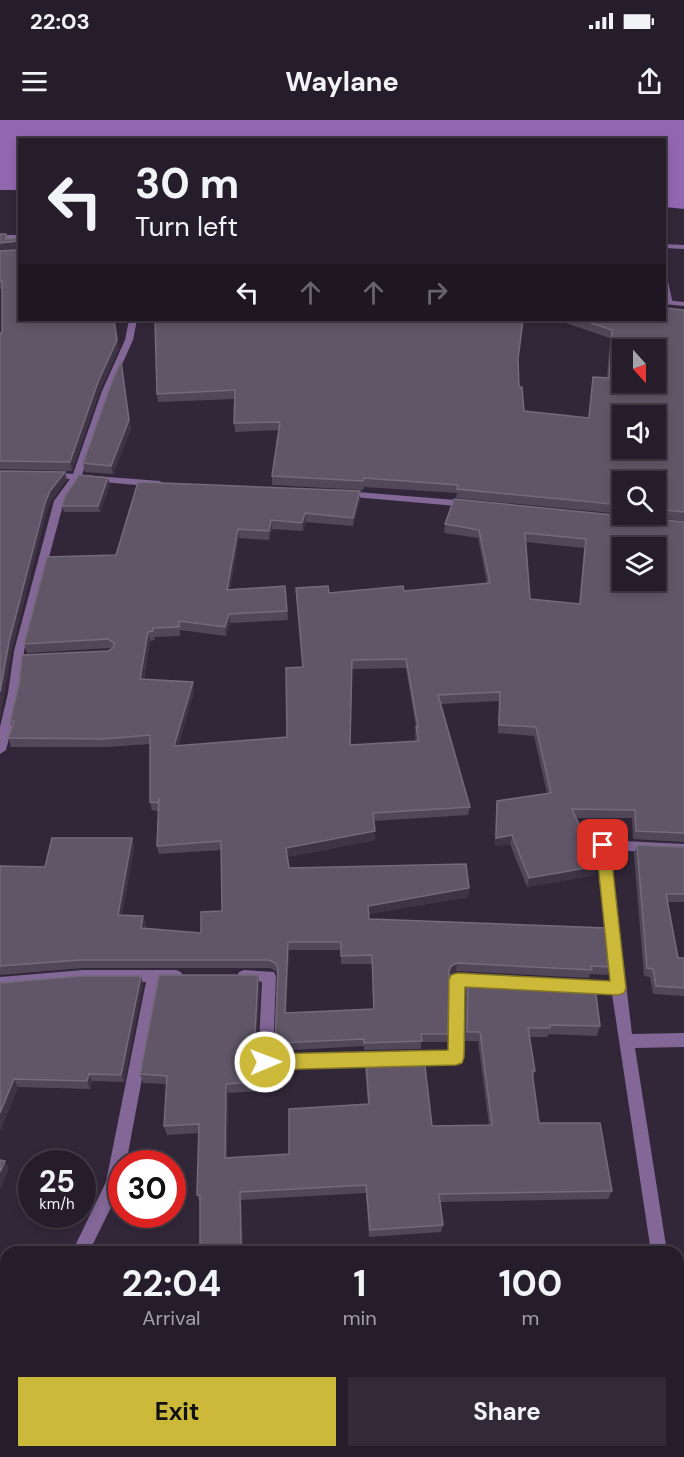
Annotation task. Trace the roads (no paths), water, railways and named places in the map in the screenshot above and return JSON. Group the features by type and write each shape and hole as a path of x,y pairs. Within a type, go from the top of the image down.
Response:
{"street":[{"path":"0,237 18,237"},
{"path":"666,246 684,247"},
{"path":"668,302 684,304"},
{"path":"0,750 24,659 59,501 77,476 106,391 129,340 133,321"},
{"path":"44,475 173,484"},
{"path":"339,494 478,505"},
{"path":"658,1246 618,988 603,845 684,849"},
{"path":"0,983 83,976 188,976"},
{"path":"83,1246 114,1184 154,976"},
{"path":"234,976 269,976 265,1062 456,1057 457,980 491,981"},
{"path":"572,986 618,988"},
{"path":"626,1041 684,1040"}]}
